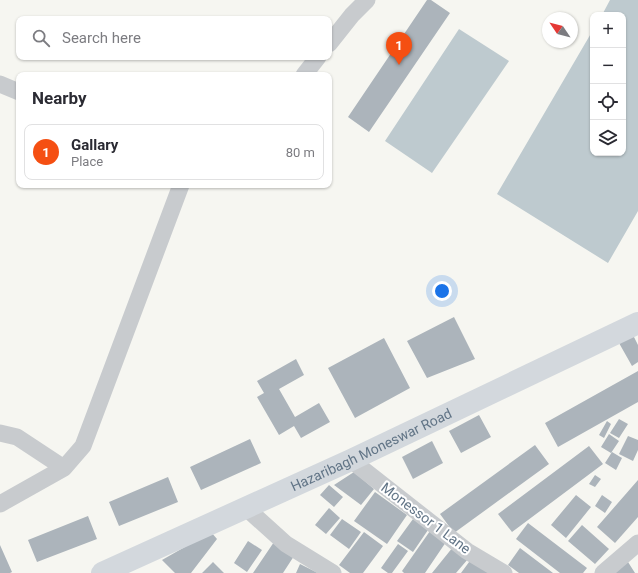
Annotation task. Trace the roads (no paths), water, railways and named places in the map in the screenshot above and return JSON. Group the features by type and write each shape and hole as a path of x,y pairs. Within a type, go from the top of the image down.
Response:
{"street":[{"path":"332,40 352,15 367,0"},
{"path":"306,72 316,60"},
{"path":"0,84 16,91"},
{"path":"0,504 64,468 83,446 180,188"},
{"name":"Hazaribagh Moneswar Road","path":"102,573 351,460 638,323"},
{"path":"0,433 17,437 64,468"},
{"name":"Monessor 1 Lane","path":"351,460 467,551 504,573"},
{"path":"245,507 286,544 333,573"},
{"path":"603,573 638,543"}],"place":[{"name":"Gallary","path":"399,65"}]}
